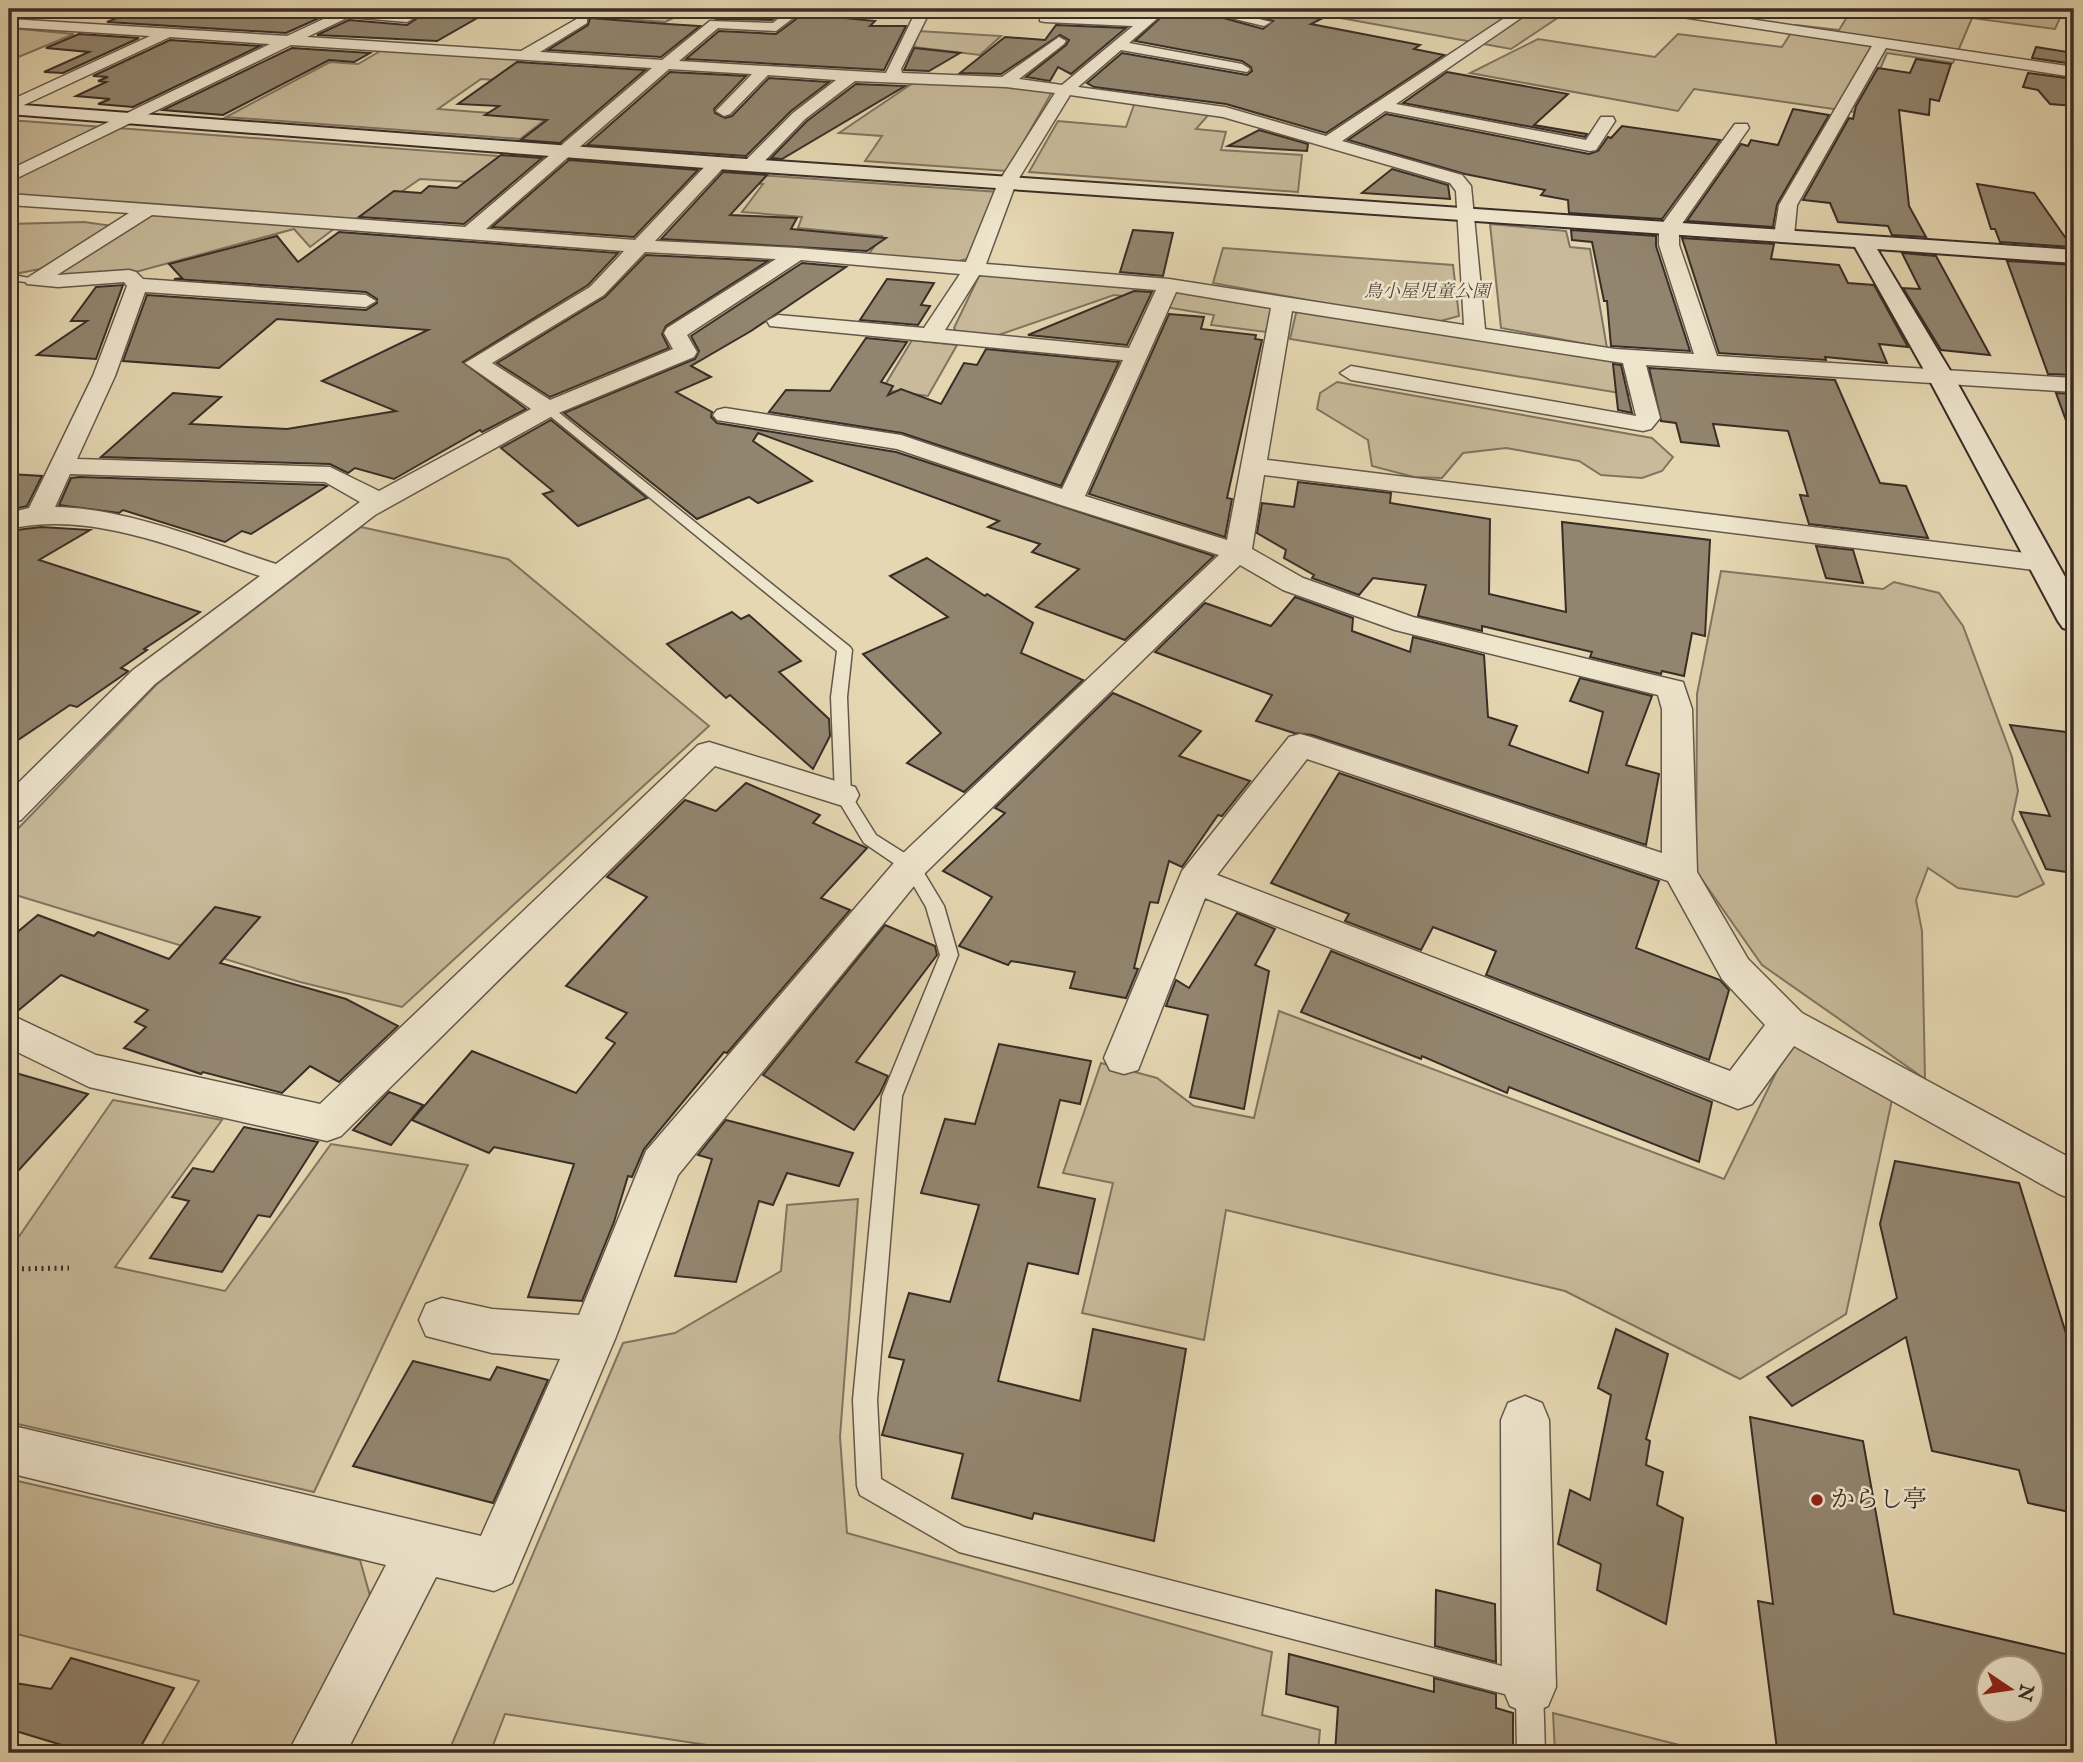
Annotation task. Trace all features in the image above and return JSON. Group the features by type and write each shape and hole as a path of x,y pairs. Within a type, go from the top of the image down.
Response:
{"street":[{"path":"731,68 798,9"},
{"path":"895,77 893,69 923,9"},
{"path":"931,335 974,268 1007,183 1065,90 1161,9"},
{"path":"1201,9 1264,22"},
{"path":"1330,141 1527,9"},
{"path":"1656,9 2074,72"},
{"path":"9,177 127,117 351,11 407,18"},
{"path":"72,28 106,13"},
{"path":"1045,18 1117,14 1145,22"},
{"path":"524,55 582,20"},
{"path":"9,23 765,71 1006,82 1225,112 1456,178 1465,190 1475,333"},
{"path":"470,233 664,64 715,24 776,27"},
{"path":"9,108 167,33"},
{"path":"1006,82 1059,41"},
{"path":"1784,236 1788,205 1881,43"},
{"path":"1116,45 1242,69"},
{"path":"724,111 765,71"},
{"path":"750,166 799,117 851,76"},
{"path":"1382,106 1591,146 1607,121"},
{"path":"9,108 750,166 2074,256"},
{"path":"1708,362 1669,245 1669,228 1741,128"},
{"path":"548,409 476,363 597,291 719,163"},
{"path":"9,199 641,246 797,254 1169,285 1633,357 2074,385"},
{"path":"34,280 146,211"},
{"path":"1862,241 2072,613"},
{"path":"9,812 144,677 379,502 548,409 686,352 675,333 797,254"},
{"path":"34,280 65,283 96,277 129,276 137,285 366,301"},
{"path":"39,513 64,466 104,376 137,285"},
{"path":"1070,500 1169,285"},
{"path":"9,1449 494,1565 592,1339 661,1164 911,866 1238,552 1283,302"},
{"path":"778,321 1136,355"},
{"path":"1351,373 1643,424 1648,418 1633,357"},
{"path":"725,415 901,442 1070,500 1238,552 1293,584 1405,624 1542,655 1672,690 1677,709 1680,872 1735,969 1788,1024 2074,1181"},
{"path":"64,466 330,475 379,502"},
{"path":"1253,466 2042,563"},
{"path":"9,521 39,513 102,520 281,574"},
{"path":"1124,1058 1194,880 1300,746 1680,872"},
{"path":"9,1030 89,1070 327,1123 709,753 843,795"},
{"path":"1194,880 1738,1092 1788,1024"},
{"path":"442,1320 492,1331 592,1339"},
{"path":"1525,1420 1529,1687"},
{"path":"322,1747 423,1548"}],"lane":[{"path":"9,277 34,280"},
{"path":"548,409 845,650 839,697 843,795 870,839 911,866 935,906 949,955 892,1096 865,1400 869,1486 958,1539 1529,1687 1531,1753"}],"path":[{"path":"9,1269 69,1268"}],"green space":[{"path":"510,9 692,9 665,22 562,14 555,18 501,14"},
{"path":"1291,9 1571,9 1511,49"},
{"path":"1852,9 2074,9 2074,13 2063,11 2055,29 1972,18 1953,63 1887,53 1861,113 1694,89 1678,111 1470,73 1538,39 1655,57 1678,34 1782,47 1796,25 1839,30"},
{"path":"9,28 74,34 16,58 9,57"},
{"path":"918,31 1001,36 980,55 914,47"},
{"path":"382,50 526,59 495,80 481,79 438,109 528,116 599,62 651,66 598,108 563,106 520,139 226,117 330,62 358,64"},
{"path":"945,80 1052,92 1007,171 865,161 882,136 839,133 916,81"},
{"path":"1135,102 1210,113 1196,129 1226,132 1221,150 1302,155 1298,192 1029,172 1058,121 1126,127"},
{"path":"9,120 499,156 470,182 420,179 362,219 347,219 310,247 294,229 132,273 45,277 154,209 9,196"},
{"path":"718,172 999,192 967,259 950,263 868,255 882,236 798,228 802,217 742,212 763,184 709,180"},
{"path":"84,222 113,226 40,269 9,275 9,224"},
{"path":"1490,224 1566,231 1570,247 1590,249 1607,348 1501,328"},
{"name":"鳥小屋児童公園","path":"1223,248 1453,265 1459,316 1433,323 1213,283"},
{"path":"994,272 1135,285 1145,290 1141,298 1114,295 990,338 959,335 954,328 979,276"},
{"path":"1177,290 1272,307 1266,332 1211,325 1214,315 1165,307"},
{"path":"1297,309 1622,360 1632,395 1290,339"},
{"path":"912,340 957,345 928,396 882,390"},
{"path":"1337,382 1652,438 1673,457 1662,471 1642,478 1601,475 1579,461 1506,448 1463,453 1442,478 1414,477 1372,466 1368,440 1317,409 1320,393"},
{"path":"361,527 508,559 709,726 402,1007 300,982 9,893 9,838 157,684"},
{"path":"1721,571 1883,589 1894,582 1939,593 1963,626 2012,757 2018,791 2012,819 2044,884 2017,897 1958,888 1928,868 1916,900 1922,931 1925,1079 1762,965 1696,871 1697,694"},
{"path":"1279,1011 1724,1179 1791,1042 1893,1095 1846,1314 1740,1379 1565,1291 1226,1210 1204,1340 1082,1313 1113,1183 1063,1173 1101,1063 1157,1078 1194,1106 1254,1118"},
{"path":"113,1100 222,1120 115,1267 225,1291 331,1144 468,1165 314,1492 9,1422 9,1251"},
{"path":"858,1199 840,1437 847,1533 1272,1652 1262,1715 1320,1730 1318,1753 759,1753 505,1714 490,1753 448,1753 623,1343 675,1333 781,1271 787,1205"},
{"path":"9,1479 360,1560 374,1610 300,1753 157,1753 199,1681 9,1632"},
{"path":"1553,1713 1711,1753 1555,1753"}],"building":[{"path":"140,9 339,9 286,33 107,22"},
{"path":"375,9 493,9 437,41 317,35 349,20 407,25 416,19 407,11"},
{"path":"730,9 781,13 772,20 717,19"},
{"path":"1081,9 1149,9 1141,15 1078,13"},
{"path":"1170,9 1191,9 1263,29 1273,21 1230,9 1266,9 1321,19 1311,24 1420,45 1414,49 1444,55 1326,133 1226,104 1094,87 1087,83 1122,53 1247,75 1252,71 1251,67 1242,61 1135,41"},
{"path":"803,14 875,21 870,26 906,26 884,70 686,59 719,31 776,34"},
{"path":"590,18 700,26 661,57 548,50 588,25"},
{"path":"1056,25 1126,28 1071,74 1058,67 1050,81 1026,77 1066,45 1069,40 1060,35 1001,74 960,73 1005,37 1045,40"},
{"path":"79,34 139,38 63,73 44,72 89,52 46,48"},
{"path":"170,40 260,46 133,107 98,104 110,99 76,96 106,82 98,81 108,77 93,76"},
{"path":"2036,47 2074,53 2074,64 2032,58"},
{"path":"292,48 370,53 354,62 329,60 223,115 163,110"},
{"path":"914,48 960,53 929,71 904,70"},
{"path":"1916,59 1951,64 1939,101 1930,99 1929,115 1899,110 1909,206 1926,237 1892,235 1888,226 1838,222 1830,203 1803,200 1849,118 1853,119 1856,106 1878,68 1910,73"},
{"path":"517,62 645,70 560,143 521,140 547,120 485,115 499,106 458,104"},
{"path":"670,72 746,76 714,109 715,113 725,118 732,116 769,78 829,82 791,111 746,156 587,145"},
{"path":"1447,72 1568,94 1534,125 1587,134 1585,137 1403,103"},
{"path":"2028,73 2074,79 2074,106 2050,104 2038,90 2023,87"},
{"path":"856,84 905,86 782,159 771,158 807,121"},
{"path":"1793,109 1829,115 1777,204 1773,227 1687,221 1741,144 1748,146 1751,140 1778,145"},
{"path":"1386,114 1589,154 1598,151 1608,137 1611,138 1622,126 1720,140 1662,219 1569,213 1568,200 1541,195 1545,190 1465,174 1348,140"},
{"path":"1259,130 1308,144 1307,151 1228,146"},
{"path":"501,155 542,158 464,224 359,217 394,191 421,193 429,186 457,188"},
{"path":"569,160 698,170 634,237 492,227"},
{"path":"1392,169 1448,185 1450,199 1362,193"},
{"path":"723,172 767,175 730,215 797,218 791,229 886,238 867,251 661,239"},
{"path":"1977,184 2034,193 2072,247 2000,242 1995,229 1991,229"},
{"path":"1133,230 1173,233 1163,276 1120,272"},
{"path":"1571,230 1656,236 1656,246 1690,351 1611,346 1607,301 1604,301 1592,242 1572,240"},
{"path":"339,232 618,253 588,285 463,362 526,409 482,432 480,430 394,479 355,468 348,473 330,464 101,457 173,393 221,397 190,424 287,429 396,411 322,381 428,330 277,319 219,368 123,361 147,295 366,310 377,303 377,299 366,292 174,279 182,278 169,264 277,236 298,262"},
{"path":"1682,238 1774,244 1771,259 1839,265 1848,283 1874,285 1908,347 1879,344 1887,363 1825,357 1826,360 1719,353"},
{"path":"1902,253 1936,256 1990,355 1941,350 1903,288 1920,289"},
{"path":"646,255 768,261 666,326 662,334 669,348 550,397 497,363 605,297"},
{"path":"2007,261 2074,265 2074,375 2048,374"},
{"path":"802,263 846,267 751,331 691,366 711,377 676,392 712,412 711,417 717,423 896,452 1214,556 1125,640 1036,607 1079,569 1032,552 1040,544 988,527 999,521 758,433 753,441 812,481 758,503 749,497 697,519 564,413 695,359 699,351 691,336"},
{"path":"887,279 934,283 921,305 930,306 918,325 860,320"},
{"path":"123,285 96,359 37,355 87,321 71,321 96,287"},
{"path":"1134,291 1152,292 1127,345 1028,335"},
{"path":"1169,314 1204,317 1201,329 1256,335 1255,339 1262,340 1227,498 1232,499 1225,537 1089,494"},
{"path":"866,338 907,342 881,382 893,386 888,395 901,389 941,404 964,363 977,365 986,349 1119,362 1061,486 902,433 769,412 786,390 830,391"},
{"path":"1613,364 1621,365 1632,413 1618,410"},
{"path":"1649,368 1835,380 1880,483 1906,486 1928,538 1809,524 1800,495 1808,496 1788,431 1713,424 1719,446 1681,442 1676,423 1661,421"},
{"path":"2056,393 2074,394 2074,433 2071,434"},
{"path":"551,420 647,498 578,526 543,494 553,491 501,448"},
{"path":"9,474 42,476 27,506 9,510"},
{"path":"71,478 327,486 251,534 242,531 225,542 123,510 119,513 59,505"},
{"path":"1298,482 1391,493 1390,503 1490,519 1489,594 1566,612 1562,522 1710,540 1705,636 1692,633 1684,676 1662,671 1661,674 1590,657 1592,652 1482,626 1482,631 1418,616 1426,585 1373,578 1359,595 1312,578 1314,575 1284,558 1286,550 1257,533 1262,503 1294,507"},
{"path":"41,527 90,530 39,560 200,612 144,649 147,650 121,668 128,671 126,673 77,707 70,705 9,746 9,531"},
{"path":"1816,546 1853,550 1863,583 1826,578"},
{"path":"927,558 1033,623 1021,653 1083,680 964,792 907,763 941,733 863,654 948,617 890,576"},
{"path":"1295,597 1353,618 1352,631 1410,652 1413,637 1484,655 1488,717 1517,726 1509,745 1588,773 1603,712 1570,701 1580,678 1652,696 1626,765 1659,774 1646,845 1312,735 1294,733 1256,721 1272,695 1155,652 1205,603 1271,626"},
{"path":"732,612 741,619 749,615 801,661 779,672 829,719 830,736 813,769 730,695 726,698 667,644"},
{"path":"1113,693 1201,731 1179,756 1250,781 1222,816 1218,815 1182,867 1169,861 1158,903 1150,902 1134,968 1138,969 1126,998 1070,988 1075,972 1011,961 1008,965 959,946 992,897 943,871 1005,813 995,808"},
{"path":"2010,725 2074,733 2074,873 2046,869 2020,812 2050,816"},
{"path":"1339,773 1659,881 1636,948 1720,980 1729,990 1709,1060 1486,975 1496,951 1433,927 1421,950 1345,921 1349,914 1271,883"},
{"path":"746,783 820,815 813,823 867,848 821,898 850,910 727,1053 724,1052 644,1149 632,1177 628,1176 614,1222 582,1301 528,1297 574,1164 494,1147 489,1153 412,1120 472,1051 576,1093 615,1043 606,1038 627,1013 566,986 647,897 607,877 685,800 716,811"},
{"path":"215,907 260,917 220,963 346,999 398,1026 339,1082 310,1066 282,1093 203,1072 201,1074 124,1048 146,1027 135,1022 148,1010 61,975 14,1014 9,1011 9,939 38,915 94,936 98,932 169,959"},
{"path":"1237,913 1275,929 1255,965 1269,971 1244,1109 1190,1097 1208,1015 1166,1006 1176,980 1189,988"},
{"path":"885,925 935,946 937,955 856,1062 888,1076 880,1093 854,1130 763,1075"},
{"path":"1331,951 1712,1102 1699,1162 1509,1087 1507,1093 1422,1056 1421,1059 1301,1012"},
{"path":"999,1044 1091,1061 1080,1104 1060,1100 1038,1187 1095,1199 1078,1274 1028,1263 998,1381 1080,1401 1093,1329 1186,1349 1154,1541 1034,1513 1032,1519 952,1498 963,1454 882,1435 904,1360 889,1357 909,1293 950,1302 979,1205 921,1193 945,1119 975,1124"},
{"path":"9,1071 88,1094 9,1181"},
{"path":"389,1092 423,1105 391,1145 353,1130"},
{"path":"726,1120 853,1153 839,1186 787,1173 773,1205 759,1201 736,1282 675,1276 712,1159 698,1155"},
{"path":"244,1127 318,1142 270,1217 258,1215 222,1272 150,1258 189,1201 172,1197 193,1168 213,1172"},
{"path":"1895,1161 2019,1183 2074,1359 2074,1513 2028,1503 2019,1470 1932,1451 1906,1337 1792,1406 1767,1377 1897,1298 1880,1224"},
{"path":"1616,1329 1668,1354 1646,1439 1650,1441 1646,1465 1663,1472 1657,1505 1683,1518 1666,1624 1597,1590 1601,1564 1558,1544 1570,1490 1590,1500 1611,1395 1598,1388"},
{"path":"413,1361 490,1380 497,1367 548,1380 493,1503 353,1466"},
{"path":"1750,1417 1863,1441 1894,1614 2070,1655 2074,1670 2074,1753 1793,1753 1777,1749 1758,1601 1773,1604"},
{"path":"1436,1590 1495,1604 1496,1662 1435,1646"},
{"path":"1289,1654 1434,1692 1434,1678 1496,1694 1496,1708 1513,1713 1513,1753 1335,1753 1338,1707 1286,1694"},
{"path":"71,1658 174,1688 137,1753 88,1753 9,1729 9,1682 51,1689"}],"place":[{"name":"からし亭","path":"1817,1500"}]}
